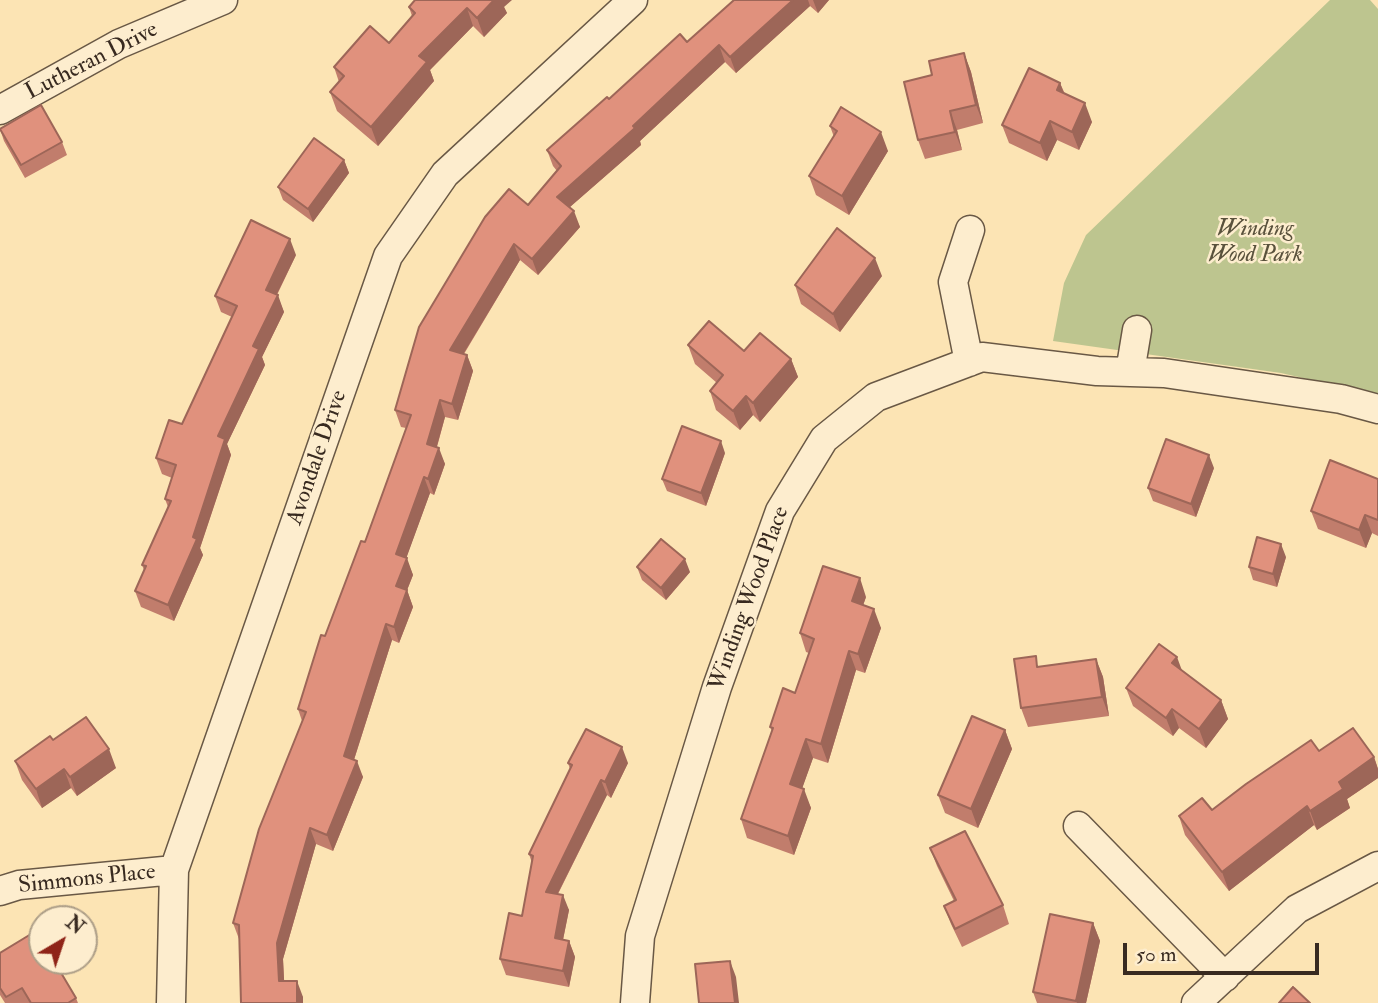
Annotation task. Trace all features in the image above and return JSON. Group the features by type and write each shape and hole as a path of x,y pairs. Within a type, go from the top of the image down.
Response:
{"street":[{"name":"Lutheran Drive","path":"0,110 119,44 223,0"},
{"name":"Avondale Drive","path":"171,1003 174,870 388,256 445,174 633,0"},
{"path":"969,362 953,282 970,230"},
{"path":"1130,372 1137,330"},
{"name":"Winding Wood Place","path":"635,1003 640,936 717,687 780,511 824,439 876,397 982,357 1097,371 1164,373 1341,399 1378,409"},
{"path":"1078,825 1225,977"},
{"path":"1196,1003 1297,909 1378,866"},
{"name":"Simmons Place","path":"0,891 19,885 174,870"}],"green space":[{"name":"Winding Wood Park","path":"1330,0 1370,0 1378,9 1378,395 1281,373 1053,341 1064,283 1086,235"}],"building":[{"path":"415,0 494,0 477,18 467,8 419,56 427,62 371,127 330,92 344,76 334,67 370,26 389,43 415,13 409,7"},
{"path":"734,0 793,0 730,57 719,45 633,126 635,128 557,197 574,211 532,259 514,244 450,350 467,355 452,404 440,400 427,444 439,448 428,479 424,477 396,554 407,558 396,586 407,590 394,627 386,624 344,756 357,761 327,835 310,828 277,943 279,981 297,981 297,1003 241,1003 239,925 233,923 259,829 306,712 298,709 321,635 325,636 361,541 365,542 411,415 395,410 419,327 485,217 509,189 528,205 561,166 547,150 607,97 609,99 680,34 687,42"},
{"path":"964,53 976,105 950,111 955,132 918,140 904,82 932,75 929,61"},
{"path":"1029,68 1060,83 1057,90 1085,103 1072,132 1050,121 1040,143 1002,125"},
{"path":"41,105 62,142 21,165 0,129"},
{"path":"841,107 881,132 842,196 809,176 837,131 830,126"},
{"path":"314,138 344,160 308,209 278,187"},
{"path":"251,220 290,239 266,290 278,295 253,346 259,349 218,436 225,439 193,537 197,539 168,605 135,591 146,566 142,565 171,501 165,499 176,465 156,458 169,420 182,424 237,306 215,296"},
{"path":"837,228 875,258 833,314 795,285"},
{"path":"709,321 744,351 760,333 791,359 753,403 746,396 733,411 710,391 723,375 688,345"},
{"path":"682,426 721,441 701,493 662,479"},
{"path":"1166,439 1209,455 1191,504 1148,488"},
{"path":"1330,460 1378,479 1378,520 1365,515 1359,530 1311,511"},
{"path":"1257,537 1281,544 1273,574 1249,567"},
{"path":"661,539 685,559 661,588 637,567"},
{"path":"823,566 860,578 852,601 874,609 858,654 849,651 821,744 806,739 790,784 804,789 788,836 741,819 773,728 770,727 783,688 795,693 814,639 800,633"},
{"path":"1159,644 1177,657 1172,663 1221,700 1199,729 1172,709 1166,718 1126,688"},
{"path":"1036,656 1037,667 1096,659 1102,697 1021,708 1014,659"},
{"path":"972,716 1005,730 971,809 938,795"},
{"path":"86,717 109,749 70,777 64,769 36,789 15,761 50,736 53,740"},
{"path":"1353,728 1374,757 1339,782 1343,789 1310,811 1307,806 1222,872 1179,816 1202,798 1212,810 1311,740 1319,751"},
{"path":"586,729 622,747 605,782 601,780 546,892 563,895 555,938 569,941 563,971 500,959 509,913 522,916 533,856 529,854 572,765 568,763"},
{"path":"965,831 1003,905 955,929 944,906 956,900 930,848"},
{"path":"1050,914 1093,923 1076,1001 1033,992"},
{"path":"28,936 28,975 62,975 76,998 68,1003 31,1003 22,988 6,997 0,988 0,953"},
{"path":"730,961 735,1003 699,1003 695,964"},
{"path":"1293,987 1310,1003 1279,1003"}]}
